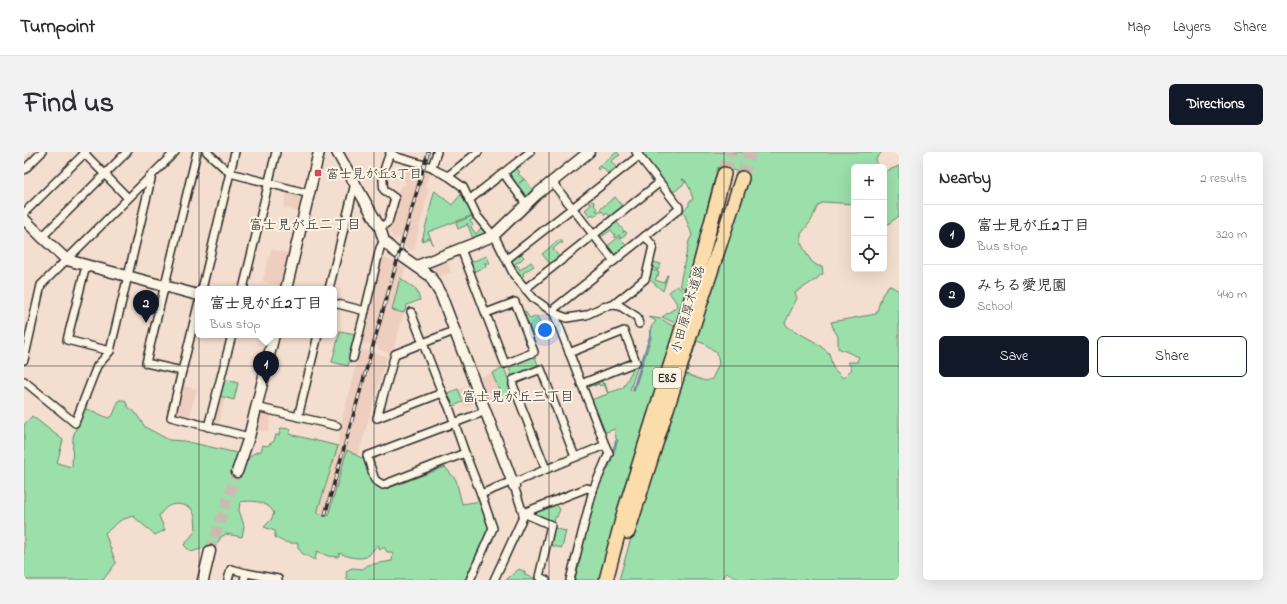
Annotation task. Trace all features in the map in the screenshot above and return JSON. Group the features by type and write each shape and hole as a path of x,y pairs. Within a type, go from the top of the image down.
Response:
{"highway":[{"name":"小田原厚木道路","path":"606,580 624,512 689,306 724,174"},
{"name":"小田原厚木道路","path":"615,580 632,516 742,178"}],"street":[{"path":"24,170 42,152"},
{"path":"24,213 85,152 128,198"},
{"path":"42,237 127,152"},
{"path":"24,360 41,285 175,152"},
{"path":"182,371 146,363 197,152"},
{"path":"207,152 230,173 310,194"},
{"path":"203,286 235,152"},
{"path":"244,286 276,152"},
{"path":"287,286 319,152"},
{"path":"338,152 380,228 384,242 430,276 441,295 513,483 523,517 494,580"},
{"path":"380,228 388,222 395,198 384,190 382,181 383,172 390,152 397,157 432,167 462,186 477,216 496,239 514,274 534,299 554,313 567,318 576,317 613,305 620,306 637,318 639,324"},
{"path":"432,167 438,152"},
{"path":"448,176 478,152"},
{"path":"469,200 504,174 530,152"},
{"path":"417,266 492,236 526,204 584,154"},
{"path":"507,259 572,209 638,154 679,207 679,209 555,308 554,313 569,354 609,453 593,490 570,580"},
{"path":"504,174 526,204"},
{"path":"24,381 75,423 97,366 110,350 152,175"},
{"path":"552,182 614,261"},
{"path":"330,286 355,183"},
{"path":"525,289 659,183"},
{"path":"24,219 67,260 195,295"},
{"path":"613,305 645,279 653,246 645,236"},
{"path":"353,358 380,248 384,242"},
{"path":"461,249 505,364 534,352 515,302 486,313"},
{"path":"86,266 67,340 110,350"},
{"path":"337,304 365,311"},
{"path":"411,312 422,343 447,402 493,528 470,580"},
{"path":"195,317 171,417 249,437"},
{"path":"442,393 377,418 395,354 454,331"},
{"path":"569,354 624,332 632,350 636,362 581,384"},
{"path":"208,427 231,338"},
{"path":"237,472 249,437 273,338"},
{"path":"298,417 317,338"},
{"path":"546,469 513,385 513,380 542,369 575,457"},
{"path":"256,407 337,426"},
{"path":"465,453 383,485 375,480 367,456 486,411"},
{"path":"481,494 513,483 605,445"},
{"path":"523,513 587,488 593,490"},
{"path":"523,513 551,525 539,577 546,580"},
{"path":"203,580 210,551"},
{"path":"228,580 231,569 245,576 278,578 278,580"}],"shaded area":[{"path":"409,165 431,171 426,186 429,188 414,250 404,248 406,240 396,237 395,239 388,229 400,187 404,186 406,181 403,180"},
{"path":"287,192 304,196 300,212 283,207"},
{"path":"271,249 292,254 283,286 263,281"},
{"path":"381,257 400,263 400,265 406,268 403,276 405,281 400,279 392,309 404,313 393,350 388,353 378,349 379,346 366,343 366,345 360,344"},
{"path":"446,259 451,272 437,277 427,269 428,266"},
{"path":"360,349 387,356 358,456 347,450 328,516 317,513 338,446 340,428"},
{"path":"492,373 502,398 487,404 477,379"},
{"path":"470,385 477,402 465,407 458,390"},
{"path":"183,386 197,389 189,418 175,414"},
{"path":"218,397 225,398 218,426 213,425 212,422"},
{"path":"261,411 272,414 268,432 257,430"}],"green space":[{"path":"617,152 620,155 611,161 617,169 610,176 602,167 598,170 597,168"},
{"path":"640,152 882,152 876,159 877,164 851,164 851,204 824,202 818,205 811,221 801,234 801,243 806,253 812,262 818,266 822,266 823,274 795,293 797,298 785,323 788,327 815,342 829,353 833,368 843,378 852,369 848,362 857,362 859,357 838,348 838,336 831,322 876,314 882,295 889,285 899,291 899,580 741,580 727,573 720,580 619,580 643,496 693,339 748,184 740,172 718,167 709,200 690,286 687,290 681,287 680,283 689,241 692,235 683,210 689,206 689,202 693,199 689,187 685,180 682,179 686,182 674,192 671,188 669,190","holes":["697,341 705,344 717,353 719,364 712,379 705,381 686,374"]},
{"path":"523,162 525,163 517,169 520,172 518,174 524,179 519,183 525,179 533,190 526,197 523,197 508,174"},
{"path":"899,166 899,216 887,225 887,200 887,171"},
{"path":"435,191 452,205 462,193 473,215 428,232 432,244 429,238 422,241"},
{"path":"615,197 624,208 611,218 607,213 605,215 602,211 594,216 592,214 590,216 585,210 593,201 597,209 596,211 599,211"},
{"path":"472,216 474,218 470,221 473,225 471,227 476,234 481,228 486,234 473,239 467,223 467,225 458,229 456,223"},
{"path":"615,220 624,231 622,233 625,231 627,233 621,238 619,235 615,238 615,235 611,230 600,238 598,234"},
{"path":"619,237 627,247 616,256 613,256 606,247"},
{"path":"560,239 563,243 560,243 553,249 560,258 551,265 542,254"},
{"path":"520,253 524,257 519,262 514,264 516,266 517,265 520,270 531,262 534,266 523,273 524,275 521,278 511,263 512,259"},
{"path":"487,256 490,264 487,265 485,262 486,267 472,272 469,263"},
{"path":"653,262 661,264 657,272 659,273 658,276 655,280 664,283 668,275 663,291 649,279 651,270 656,271 657,269 651,267"},
{"path":"400,278 416,289 420,300 407,305 404,313 392,310"},
{"path":"677,286 688,295 679,325 662,317 677,307 676,302 669,292"},
{"path":"525,311 530,319 537,316 541,325 533,329 535,335 531,336 522,312"},
{"path":"649,317 661,319 678,329 603,580 574,580 596,490 609,466 618,440 616,439 615,429 606,432 603,430 591,400 608,394 604,384 600,386 599,384 594,386 593,385 586,388 587,384 593,382 594,385 599,383 598,381 601,379 603,384 605,383 608,393 623,388 635,365 638,365 630,390 634,391 651,338 651,327 656,321"},
{"path":"340,331 356,334 348,366 332,362"},
{"path":"534,355 539,367 512,377 508,365"},
{"path":"504,368 514,394 502,398 492,373"},
{"path":"224,379 238,383 234,400 219,396"},
{"path":"458,389 463,402 451,407 446,396 447,393"},
{"path":"119,400 125,400 128,407 135,412 145,427 169,440 184,441 237,453 238,458 244,466 251,456 261,451 263,445 267,446 274,441 276,435 279,435 281,428 291,429 289,434 338,446 317,513 328,516 347,450 365,460 371,482 386,489 445,467 456,480 462,504 481,501 489,526 465,580 347,580 346,571 352,568 363,569 368,565 392,561 392,552 387,552 384,547 380,550 378,545 369,555 363,558 351,557 340,553 338,557 328,556 317,551 315,560 303,554 298,548 298,543 286,542 275,537 275,531 264,527 271,520 274,513 264,504 250,501 240,502 239,510 244,526 242,537 226,534 221,537 216,545 191,552 184,545 196,530 195,516 191,508 173,504 162,511 159,516 165,530 155,535 133,516 121,520 105,533 116,563 103,580 24,580 24,425 32,416 63,440 57,463 72,467 73,437 83,408 108,418 113,415"},
{"path":"556,503 560,509 557,517 555,517 554,523 529,513"},
{"path":"554,528 566,531 562,548 549,545"},
{"path":"519,569 525,572 525,575 539,580 506,580"}],"waterway":[{"path":"633,390 650,336 651,328"},
{"path":"609,465 616,441"}],"tunnel":[{"path":"724,174 731,152"},
{"path":"742,178 750,152"},
{"path":"210,551 237,472"}],"railway":[{"path":"325,515 428,152"}],"place":[{"name":"富士見が丘3丁目","path":"318,173"},
{"name":"みちる愛児園","path":"146,323"},
{"name":"富士見が丘2丁目","path":"266,384"}],"district":[{"name":"富士見が丘二丁目","path":"305,224"},
{"name":"富士見が丘三丁目","path":"518,396"}]}
